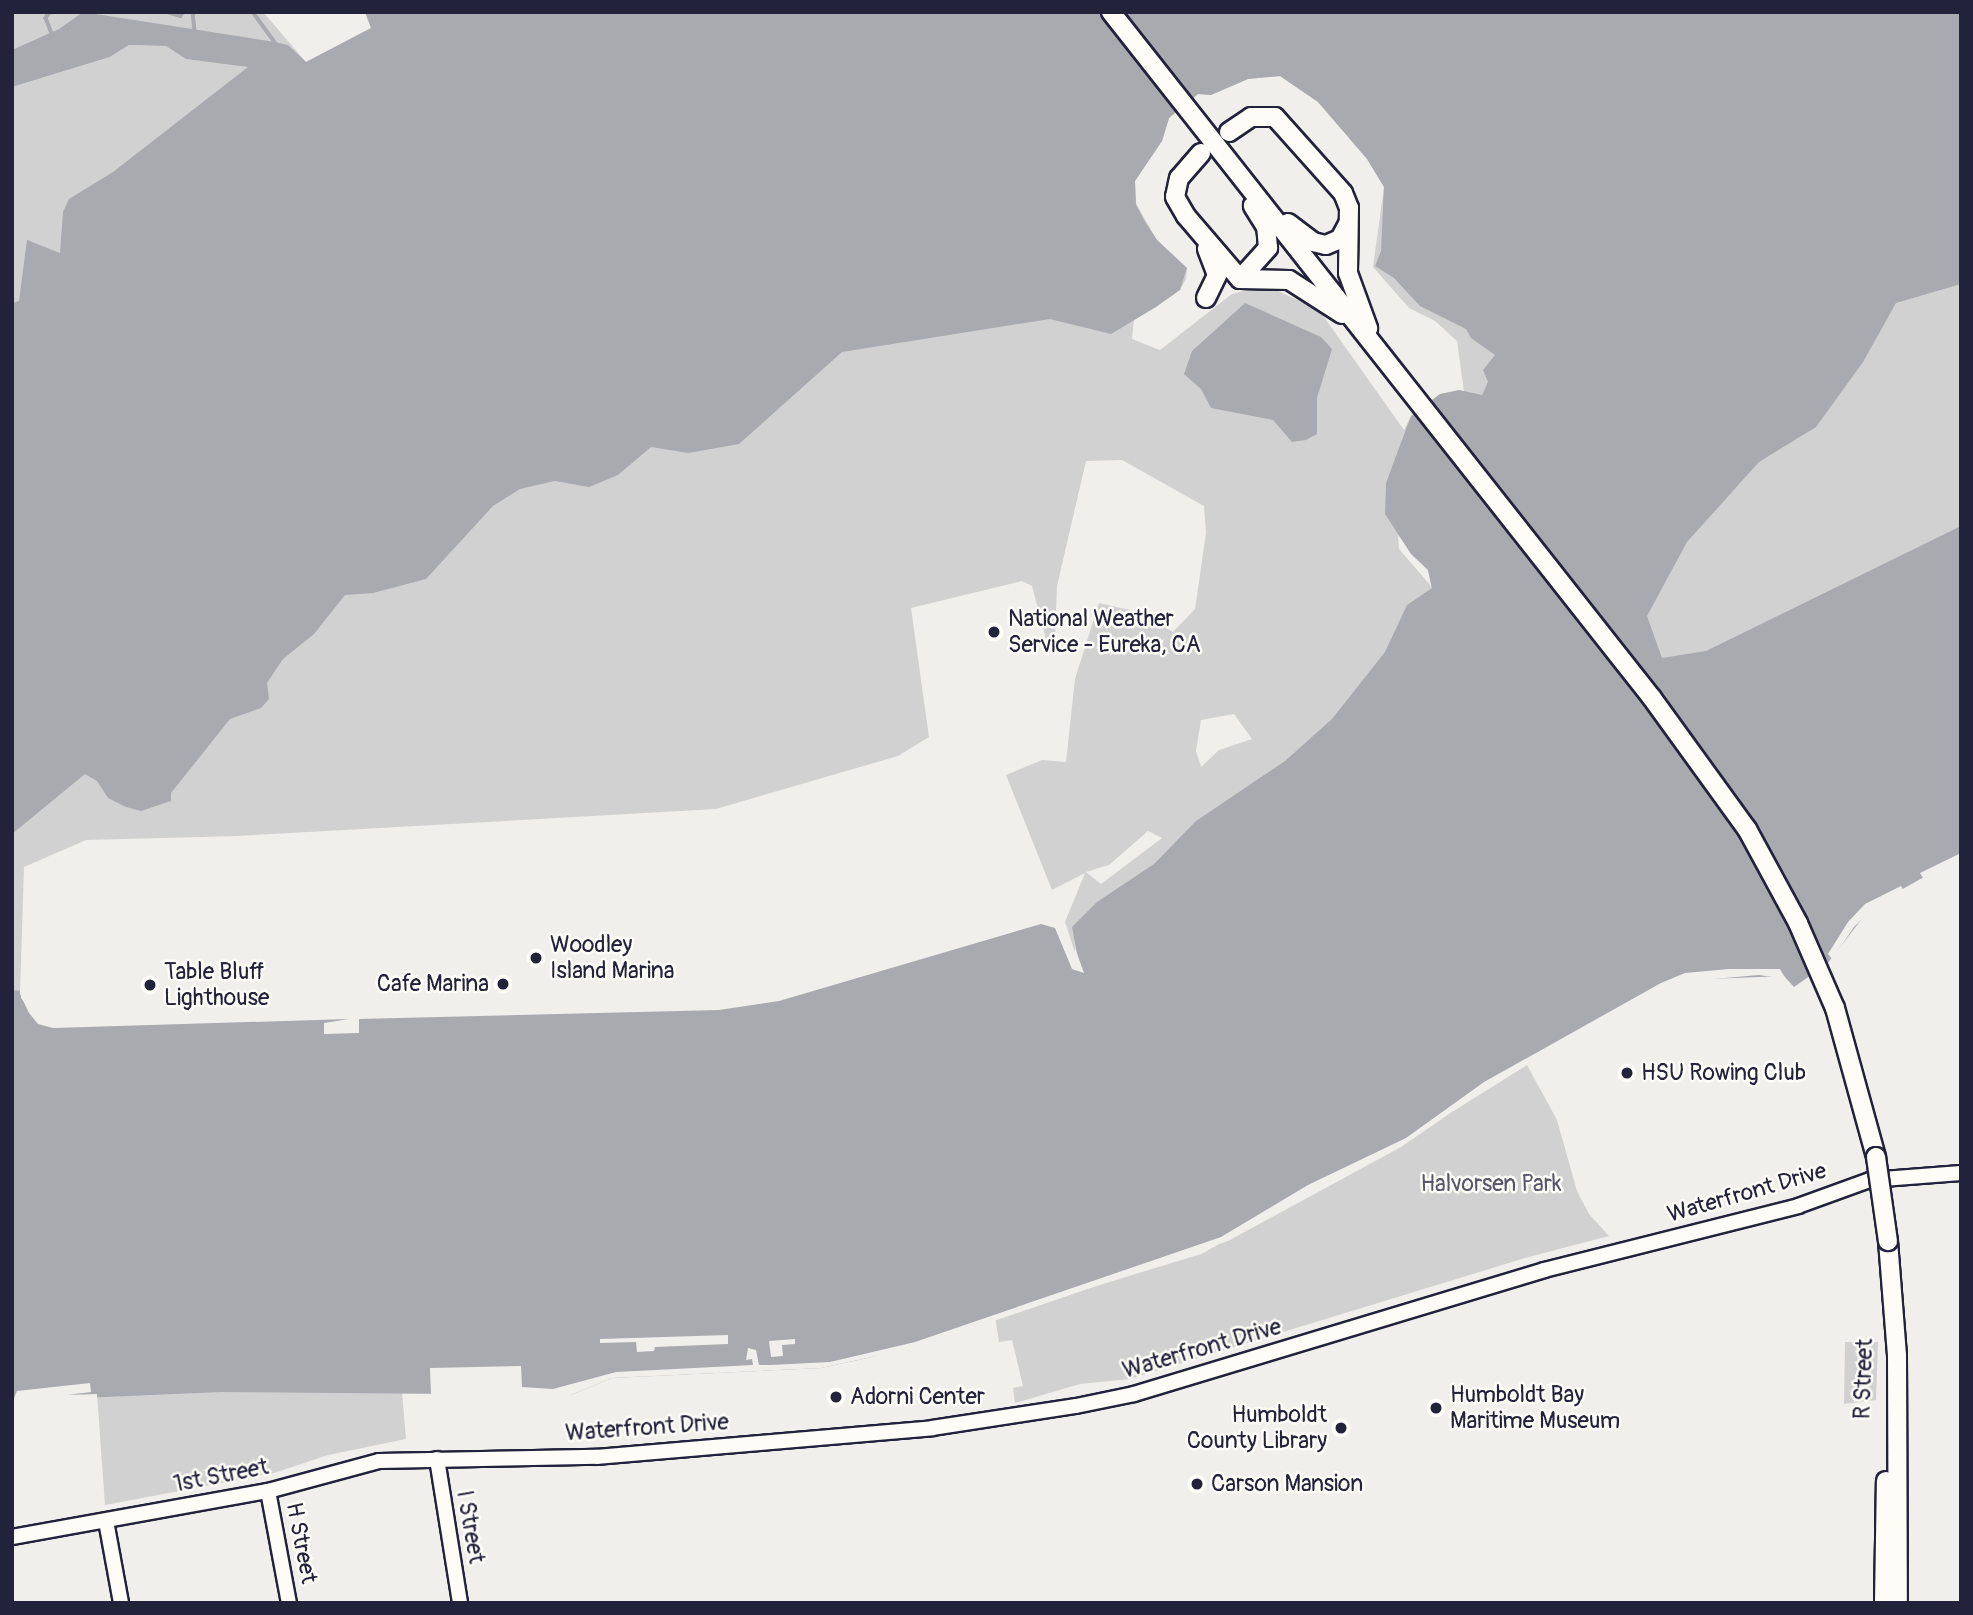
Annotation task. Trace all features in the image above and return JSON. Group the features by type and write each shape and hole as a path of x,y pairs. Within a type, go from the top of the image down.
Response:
{"main road":[{"path":"1111,12 1711,775 1772,873 1817,962 1845,1038 1874,1145 1888,1241 1892,1317"},
{"path":"1229,132 1256,116 1280,121 1343,193 1349,208 1348,273 1376,348"},
{"path":"1221,150 1263,222 1269,242 1266,254 1240,279"},
{"path":"1201,153 1179,177 1175,192 1216,269 1206,298"},
{"path":"1261,201 1320,244 1336,242 1348,224"},
{"path":"1199,233 1240,279 1278,278 1311,290 1376,348"},
{"name":"R Street","path":"1884,1603 1892,1317"},
{"name":"R Street","path":"1892,1317 1897,1382 1898,1603"}],"street":[{"name":"Waterfront Drive","path":"437,1459 597,1457 932,1428 1076,1406 1134,1394 1544,1270 1798,1206 1870,1180 1961,1173"},
{"name":"1st Street","path":"12,1537 268,1491 359,1465 437,1459"},
{"name":"I Street","path":"437,1459 460,1603"},
{"name":"H Street","path":"268,1491 289,1603"},
{"path":"106,1521 121,1603"}],"green space":[{"path":"12,12 83,12 12,76"},
{"path":"88,12 263,12 306,62 369,29 307,73 253,51"},
{"path":"365,12 393,12 371,28"},
{"path":"1961,12 1961,555 1679,680 1473,600 1080,968 1065,922 1085,873 1052,890 1006,775 1042,760 1066,762 1075,679 1099,603 1143,613 1173,632 1195,609 1206,533 1204,506 1122,460 1086,461 1057,586 1055,640 1046,639 1032,586 1022,581 911,608 929,737 898,756 716,809 238,836 86,840 24,867 20,994 12,1023 12,803 40,778 1180,83","holes":["1280,76 1318,102 1367,159 1384,187 1373,267 1409,308 1435,321 1457,341 1464,392 1440,394 1411,416 1404,430 1319,310 1265,285 1232,294 1160,350 1132,339 1134,319 1180,290 1186,279 1187,268 1157,240 1136,204 1135,181 1162,141 1169,118 1198,94 1211,95 1248,79","1398,535 1428,570 1431,586 1399,549","1234,714 1252,739 1219,750 1201,767 1196,751 1201,720","1148,831 1162,838 1101,884 1086,872 1109,865"]},
{"path":"129,45 167,46 186,59 202,61 215,55 261,54 12,338 12,87 110,57"},
{"name":"Halvorsen Park","path":"1527,1065 1557,1120 1577,1191 1589,1214 1609,1236 1525,1258 1130,1379 1080,1384 1015,1403 1013,1388 1023,1386 1012,1340 999,1342 995,1317 1201,1254 1399,1145"},
{"path":"1845,1342 1878,1342 1876,1400 1844,1404"},
{"path":"12,1373 402,1391 406,1439 328,1455 274,1473 105,1505 97,1394"}],"shaded area":[{"path":"83,12 275,42 288,45 306,62 371,28 365,12 1961,12 1961,284 1896,303 1863,362 1816,427 1759,462 1687,542 1647,616 1662,658 1706,651 1961,526 1961,856 1871,907 1827,964 1794,987 1784,976 1680,980 1486,1084 1449,1114 1225,1241 872,1357 821,1368 612,1378 571,1395 221,1392 12,1401 12,990 23,991 21,998 35,1016 64,1022 747,1003 1047,920 1061,933 1072,967 1080,968 1072,927 1097,902 1154,864 1196,821 1285,761 1332,719 1385,652 1407,605 1432,588 1428,570 1411,554 1385,514 1386,483 1411,416 1440,394 1459,390 1482,395 1488,382 1483,370 1495,355 1471,338 1466,329 1420,306 1394,278 1375,266 1381,251 1384,187 1367,159 1318,102 1280,76 1248,79 1211,95 1198,94 1169,118 1162,141 1135,181 1136,204 1144,220 1157,240 1187,268 1180,290 1156,307 1111,334 1050,319 842,352 739,444 688,453 651,447 618,475 589,487 555,481 520,489 493,506 426,579 373,593 345,595 314,634 283,659 267,683 269,699 261,708 230,719 171,793 171,801 141,811 126,807 108,798 97,781 85,774 12,834 12,303 19,301 27,240 60,253 63,212 69,199 113,172 248,67 186,59 166,46 129,45 110,57 12,87 12,50 59,29"},
{"path":"1245,303 1321,337 1332,349 1317,398 1317,434 1306,440 1292,442 1273,420 1211,408 1201,389 1184,374 1192,351"}],"pier":[{"path":"1961,853 1961,860 1923,878 1920,873"},
{"path":"1901,886 1904,891 1872,909 1854,927 1832,959 1828,954 1848,922 1865,904"},
{"path":"1047,917 1064,931 1074,964 1075,948 1084,973 1072,969 1055,928 1041,924 779,1001 719,1010 359,1019 359,1033 324,1034 324,1023 349,1019 53,1028 38,1024 20,994 20,986 37,1013 64,1019 746,1000"},
{"path":"1729,969 1780,969 1790,986 1779,978 1759,975 1679,982 1497,1081 1401,1147 1228,1241 918,1347 821,1368 612,1378 571,1395 431,1395 430,1368 521,1366 522,1387 553,1389 616,1372 753,1365 752,1359 746,1360 748,1348 756,1350 759,1365 770,1365 830,1362 915,1342 1221,1237 1308,1185 1406,1138 1484,1082 1661,983 1685,973"},
{"path":"728,1335 728,1344 655,1347 654,1351 637,1352 636,1342 600,1343 600,1339"},
{"path":"795,1339 795,1344 782,1345 783,1356 771,1357 769,1341"},
{"path":"90,1383 91,1392 67,1395 97,1394 97,1400 12,1403 17,1391"}],"waterway":[{"path":"51,12 46,18 51,31"},
{"path":"168,12 180,16 184,12"},
{"path":"193,12 195,30"},
{"path":"253,12 275,42"}],"place":[{"name":"National Weather Service - Eureka, CA","path":"994,632"},
{"name":"Woodley Island Marina","path":"536,958"},
{"name":"Cafe Marina","path":"503,984"},
{"name":"Table Bluff Lighthouse","path":"150,985"},
{"name":"HSU Rowing Club","path":"1627,1073"},
{"name":"Adorni Center","path":"836,1397"},
{"name":"Humboldt Bay Maritime Museum","path":"1436,1408"},
{"name":"Humboldt County Library","path":"1341,1428"},
{"name":"Carson Mansion","path":"1197,1484"}]}
